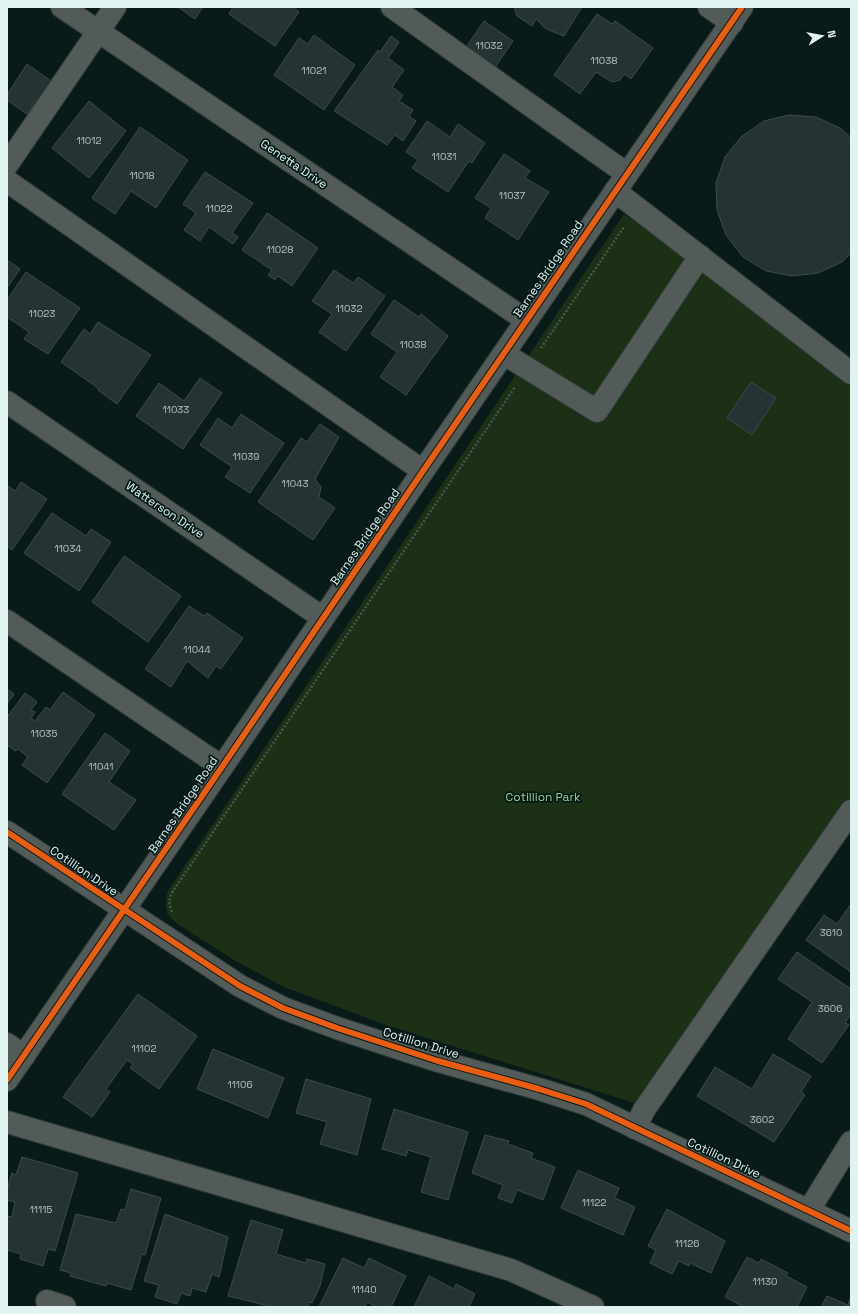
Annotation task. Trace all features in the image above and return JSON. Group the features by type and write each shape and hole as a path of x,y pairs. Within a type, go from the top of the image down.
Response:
{"street":[{"name":"Genetta Drive","path":"62,7 526,320"},
{"path":"7,165 115,7"},
{"path":"392,7 621,182 638,207 851,373"},
{"path":"709,7 737,15"},
{"name":"Barnes Bridge Road","path":"7,1080 16,1050 124,910 526,320 737,15"},
{"path":"7,181 423,471"},
{"path":"504,354 597,411 700,256"},
{"name":"Watterson Drive","path":"7,402 323,618"},
{"path":"7,621 222,767"},
{"path":"635,1128 644,1110 851,811"},
{"name":"Cotillion Drive","path":"7,832 240,986 283,1008 336,1028 438,1061 539,1089 586,1104 851,1231"},
{"path":"7,1122 511,1270 593,1307"},
{"path":"809,1210 851,1142"}],"path":[{"path":"174,915 169,899 174,891 638,207"}],"green space":[{"name":"Cotillion Park","path":"624,214 851,374 851,799 647,1107 389,1026 284,987 234,960 179,925 169,916 166,908 168,891"}],"building":[{"path":"178,7 203,7 195,19"},
{"path":"233,7 293,7 299,12 275,46 229,14"},
{"path":"514,7 582,7 564,36 546,29 536,19 532,26 517,16"},
{"path":"597,14 612,24 615,21 653,48 631,79 624,74 620,80 612,82 596,72 580,94 554,75"},
{"path":"484,21 513,41 494,69 465,49"},
{"path":"314,35 355,65 324,110 274,75 299,38 308,44"},
{"path":"391,36 399,42 388,58 404,70 392,87 403,95 399,101 413,110 409,116 416,121 403,141 395,135 387,145 334,111 378,50 380,52"},
{"path":"27,64 51,81 27,114 7,100 7,95"},
{"path":"89,101 126,131 89,178 52,148"},
{"path":"789,115 816,117 840,128 851,138 851,253 842,262 818,273 792,276 766,271 743,257 726,235 717,210 716,183 725,157 742,136 764,121"},
{"path":"427,121 450,137 458,124 485,143 472,163 469,161 448,192 412,168 418,160 406,152"},
{"path":"140,127 188,160 156,208 131,191 115,214 92,198"},
{"path":"504,154 530,171 525,178 549,192 518,240 485,218 491,208 475,198"},
{"path":"205,172 253,203 232,233 238,237 233,244 209,227 200,241 184,230 196,213 183,204"},
{"path":"267,213 318,248 292,286 278,276 275,280 268,275 272,270 242,250"},
{"path":"7,260 20,269 7,288"},
{"path":"334,270 353,283 358,277 385,296 346,351 319,332 332,314 312,301"},
{"path":"26,272 80,308 48,354 24,339 29,332 7,317 7,300"},
{"path":"394,300 419,317 421,314 448,336 406,395 380,377 397,352 371,334"},
{"path":"98,322 151,355 117,404 99,391 98,388 61,362 84,329 90,334"},
{"path":"200,378 222,393 183,449 136,416 159,383 184,401"},
{"path":"751,382 776,398 752,435 727,418"},
{"path":"241,414 284,443 250,493 225,477 232,467 200,445 218,418 232,428"},
{"path":"320,424 339,437 315,479 321,487 319,497 335,508 313,540 258,502 301,438 307,442"},
{"path":"21,482 47,499 12,550 7,546 7,485 15,491"},
{"path":"52,513 86,536 91,529 111,542 79,591 24,553"},
{"path":"124,556 181,596 148,642 92,602"},
{"path":"189,606 204,616 207,613 243,638 221,669 216,666 208,678 187,661 171,687 145,669"},
{"path":"7,689 14,694 7,704"},
{"path":"63,692 95,715 47,783 22,765 28,757 18,749 15,751 7,745 7,717 25,693 37,702 31,710 35,712 31,718 35,721 46,707 50,710"},
{"path":"105,733 130,751 109,782 136,800 114,830 62,794"},
{"path":"851,904 851,972 806,940 824,915 837,924"},
{"path":"797,952 851,989 851,1014 845,1023 849,1025 822,1063 788,1039 812,1002 778,979"},
{"path":"138,994 197,1036 159,1089 130,1068 133,1064 127,1060 106,1089 110,1092 92,1117 63,1097"},
{"path":"213,1049 284,1078 268,1118 197,1089"},
{"path":"773,1054 811,1076 801,1092 805,1095 774,1142 697,1096 715,1067 752,1089"},
{"path":"306,1079 371,1099 357,1155 320,1144 327,1122 296,1113"},
{"path":"394,1109 468,1132 448,1200 421,1192 431,1157 408,1150 406,1156 382,1149"},
{"path":"485,1135 509,1141 508,1144 533,1153 531,1158 555,1167 543,1200 517,1190 512,1203 498,1198 503,1185 472,1173"},
{"path":"22,1157 78,1173 55,1251 48,1249 43,1266 20,1259 21,1254 7,1250 7,1216 12,1217 15,1202 7,1200 7,1190 12,1173 16,1175"},
{"path":"578,1170 619,1188 615,1198 635,1207 623,1235 561,1208"},
{"path":"131,1189 161,1198 145,1255 142,1254 131,1290 107,1283 106,1286 70,1276 71,1273 60,1270 76,1214 116,1223 121,1209 125,1210"},
{"path":"667,1209 725,1241 711,1273 690,1263 689,1266 679,1261 672,1274 650,1263 656,1250 648,1246"},
{"path":"165,1214 228,1237 219,1277 212,1274 206,1292 192,1288 190,1296 181,1293 177,1304 155,1297 159,1285 144,1281"},
{"path":"251,1220 283,1230 276,1254 306,1263 307,1259 325,1264 320,1286 312,1303 309,1302 308,1307 273,1307 228,1296"},
{"path":"747,1257 759,1263 761,1259 788,1273 786,1276 807,1287 797,1307 744,1307 725,1297"},
{"path":"343,1258 364,1268 369,1258 406,1276 391,1307 377,1307 367,1302 364,1307 319,1307"},
{"path":"429,1276 454,1289 456,1284 475,1294 469,1307 414,1307"},
{"path":"827,1296 848,1305 850,1299 851,1307 821,1307"}],"cycle path":[{"path":"7,1080 742,7"},
{"path":"7,832 240,986 283,1008 337,1028 438,1061 539,1089 586,1104 851,1231"}]}
